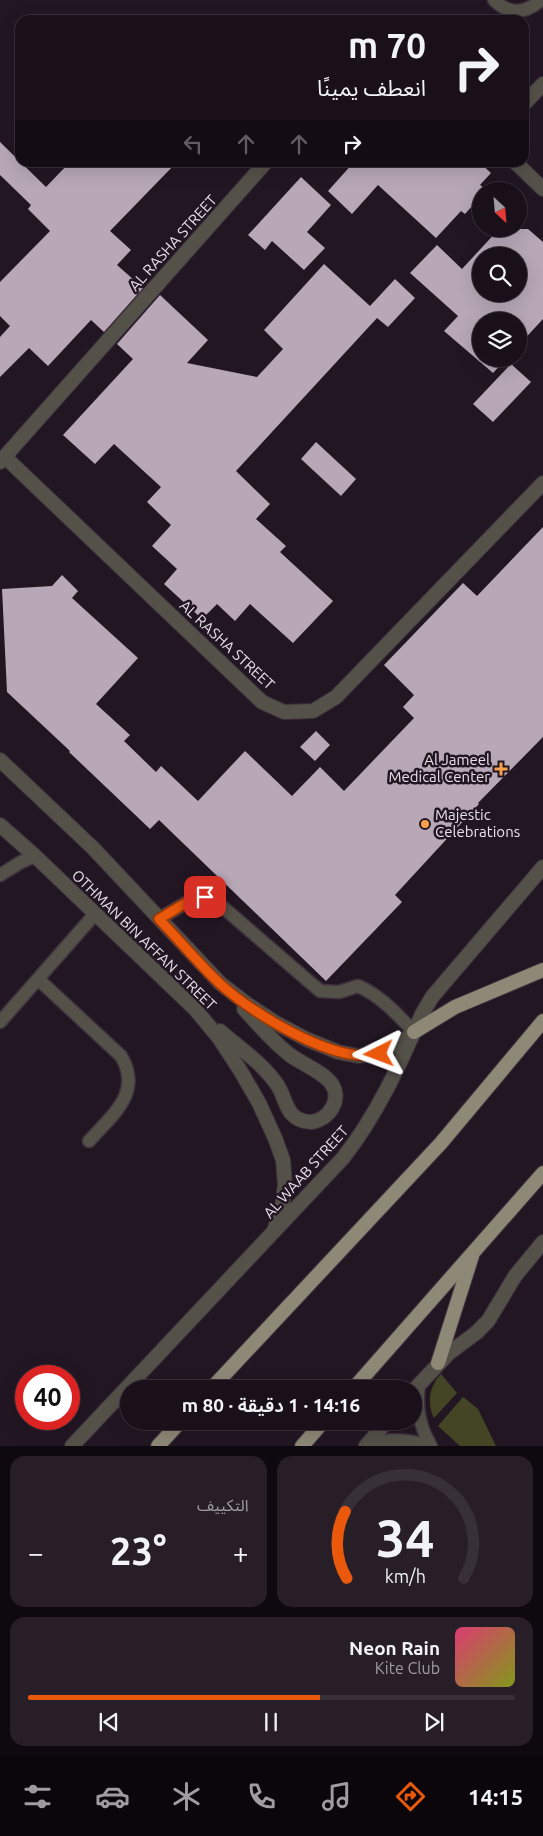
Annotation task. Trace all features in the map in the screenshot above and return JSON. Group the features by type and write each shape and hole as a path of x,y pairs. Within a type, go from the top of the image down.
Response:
{"main road":[{"path":"414,1032 456,1007 543,970"},
{"path":"220,1380 440,1143 543,1021"},
{"path":"360,1380 543,1173"},
{"path":"438,1363 474,1252"},
{"path":"158,1446 173,1430"},
{"path":"302,1446 316,1430"}],"street":[{"path":"529,99 543,84"},
{"name":"AL RASHA STREET","path":"262,167 2,460 262,702 284,712 313,711 336,697 543,483"},
{"path":"520,167 543,188"},
{"name":"OTHMAN BIN AFFAN STREET","path":"0,760 93,848 220,983 247,1004 276,1023 306,1039 338,1052 358,1056 379,1054 398,1045 414,1032"},
{"name":"OTHMAN BIN AFFAN STREET","path":"0,825 195,1009 219,1038 259,1103 283,1160 285,1184 282,1208 274,1231"},
{"name":"AL WAAB STREET","path":"72,1446 337,1165 358,1140 374,1114 432,998 543,867"},
{"path":"195,1009 270,1075 278,1086 287,1108 293,1115 300,1120 309,1122 318,1121 326,1117 332,1110 335,1102 332,1084 326,1077 303,1064 275,1042 220,983"},
{"path":"422,1380 438,1363 488,1321 514,1276 543,1242"},
{"path":"366,1446 379,1430"}],"lane":[{"path":"494,0 503,8 519,12 527,10 541,0"},
{"path":"0,875 35,856"},
{"path":"159,919 189,901 205,897 218,903 320,991 340,992 358,986 372,992 414,1032"},
{"path":"0,1022 95,914"},
{"path":"38,979 121,1056 129,1072 130,1081 125,1099 89,1141"},
{"path":"422,1430 430,1446"},
{"path":"366,1446 382,1440 399,1439 427,1446"}],"green space":[{"path":"441,1374 457,1393 434,1418 430,1406 430,1395 434,1383"},
{"path":"463,1397 478,1409 496,1446 460,1446 438,1426"}],"building":[{"path":"0,142 15,157 15,167 26,167 46,187 65,167 172,167 110,231 131,250 117,265 143,288 104,332 91,320 48,366 29,348 0,377 0,337 10,326 0,316 0,282 50,231 28,209 31,205 0,175"},
{"path":"350,167 484,167 491,173 483,182 472,182 472,206 465,214 461,211 436,238 378,185 352,214 328,191"},
{"path":"301,177 331,205 307,232 325,248 304,270 272,241 265,250 248,235"},
{"path":"528,229 543,242 543,319 527,336 527,312 472,312 472,355 444,331 458,316 410,273 437,245 462,269 472,258 472,302 527,302 527,247 482,247 491,238 528,238"},
{"path":"324,264 370,306 395,279 415,298 388,327 377,318 236,471 270,504 256,519 286,546 280,552 333,601 293,643 250,604 235,621 217,604 202,619 164,584 177,569 152,546 171,525 147,502 161,487 114,444 95,464 63,435 133,359 117,344 160,295 208,340 187,363 257,377 283,349 264,330"},
{"path":"486,367 499,367 493,373"},
{"path":"508,367 514,367 531,382 493,422 473,404"},
{"path":"316,442 356,479 341,496 301,459"},
{"path":"543,527 543,737 478,803 395,895 402,902 326,981 159,820 150,829 7,692 2,589 52,586 62,575 78,591 72,598 138,658 96,704 130,735 124,741 156,772 161,766 198,801 245,751 292,796 320,767 344,791 414,718 403,707 414,695 384,665 463,583 477,596"},
{"path":"316,731 330,745 315,761 300,747"}],"place":[{"name":"Al Jameel Medical Center","path":"501,769"},
{"name":"Majestic Celebrations","path":"425,824"}],"route":[{"path":"205,897 189,901 159,919 220,983 276,1023 306,1039 338,1052 358,1056 379,1054"}]}
